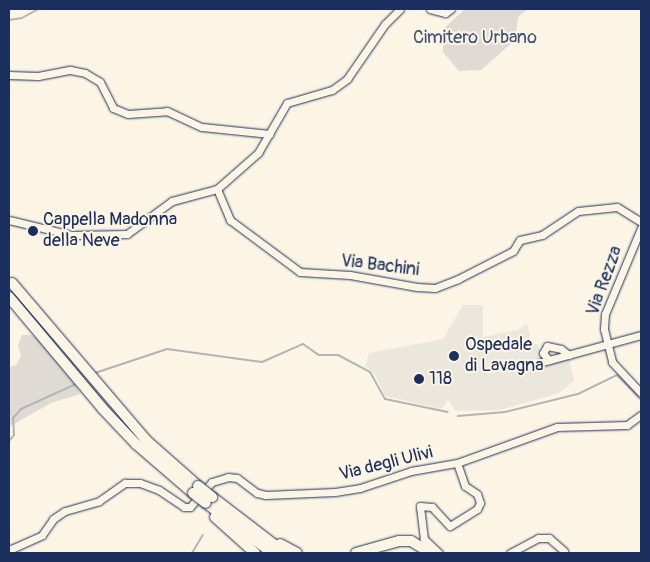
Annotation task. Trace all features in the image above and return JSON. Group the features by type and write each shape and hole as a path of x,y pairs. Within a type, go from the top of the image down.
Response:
{"highway":[{"path":"12,283 116,407 174,472 192,490 272,553"},
{"path":"9,297 34,324 102,408 174,472"},
{"path":"207,502 239,518 297,553"},
{"path":"207,502 255,553"},
{"path":"239,518 285,553"},
{"path":"356,553 399,541 411,542 431,553"},
{"path":"380,553 400,545 431,553"}],"street":[{"path":"9,220 23,221 72,235 126,234 172,201 217,189 258,153 270,134 277,117 288,103 332,90 347,78 385,24 400,9"},
{"path":"430,9 445,13 452,9"},
{"path":"9,74 38,76 70,70 85,73 100,82 113,108 128,114 167,111 202,127 270,134"},
{"name":"Via Bachini","path":"217,189 230,220 300,272 358,276 417,287 435,288 458,279 513,251 520,240 542,235 578,212 617,207 641,222"},
{"path":"9,224 23,221"},
{"name":"Via Rezza","path":"641,228 605,314 607,344 612,362 641,393"},
{"path":"569,355 561,349 547,346 543,353 546,361 569,355 607,344 641,335"},
{"name":"Via degli Ulivi","path":"9,550 42,535 53,519 65,511 99,501 125,483 140,484 159,490 184,507 193,504 212,482 228,477 237,478 257,493 266,495 336,492 360,488 411,471 457,463 557,427 628,425 641,415"},
{"name":"Via degli Ulivi","path":"440,553 424,538 420,506 432,506 450,526 477,509 480,503 476,494 465,486 457,463"},
{"path":"510,553 538,538 549,538 564,551"}],"shaded area":[{"name":"Ospedale di Lavagna","path":"463,305 483,305 483,337 518,330 527,324 532,345 538,344 543,365 569,359 574,381 559,393 500,410 456,411 448,400 442,409 385,396 374,373 365,366 369,353 443,339"}],"green space":[{"name":"Cimitero Urbano","path":"465,9 528,9 518,17 515,40 481,70 459,71 443,52 443,29"},
{"path":"22,335 32,335 40,341 73,380 80,394 51,403 9,427 9,367 16,365 21,356 18,345"}],"waterway":[{"path":"9,20 22,18 38,9"},
{"path":"95,373 167,349 262,362 303,344 319,355 338,355 370,372 385,399 448,412"},
{"path":"458,416 505,412 578,394 617,375 641,400"},
{"path":"9,441 14,435 13,418 21,409 76,384"},
{"path":"192,553 203,535"}],"place":[{"name":"Cappella Madonna della Neve","path":"33,231"},
{"name":"Ospedale di Lavagna","path":"454,356"},
{"name":"118","path":"419,379"}]}
